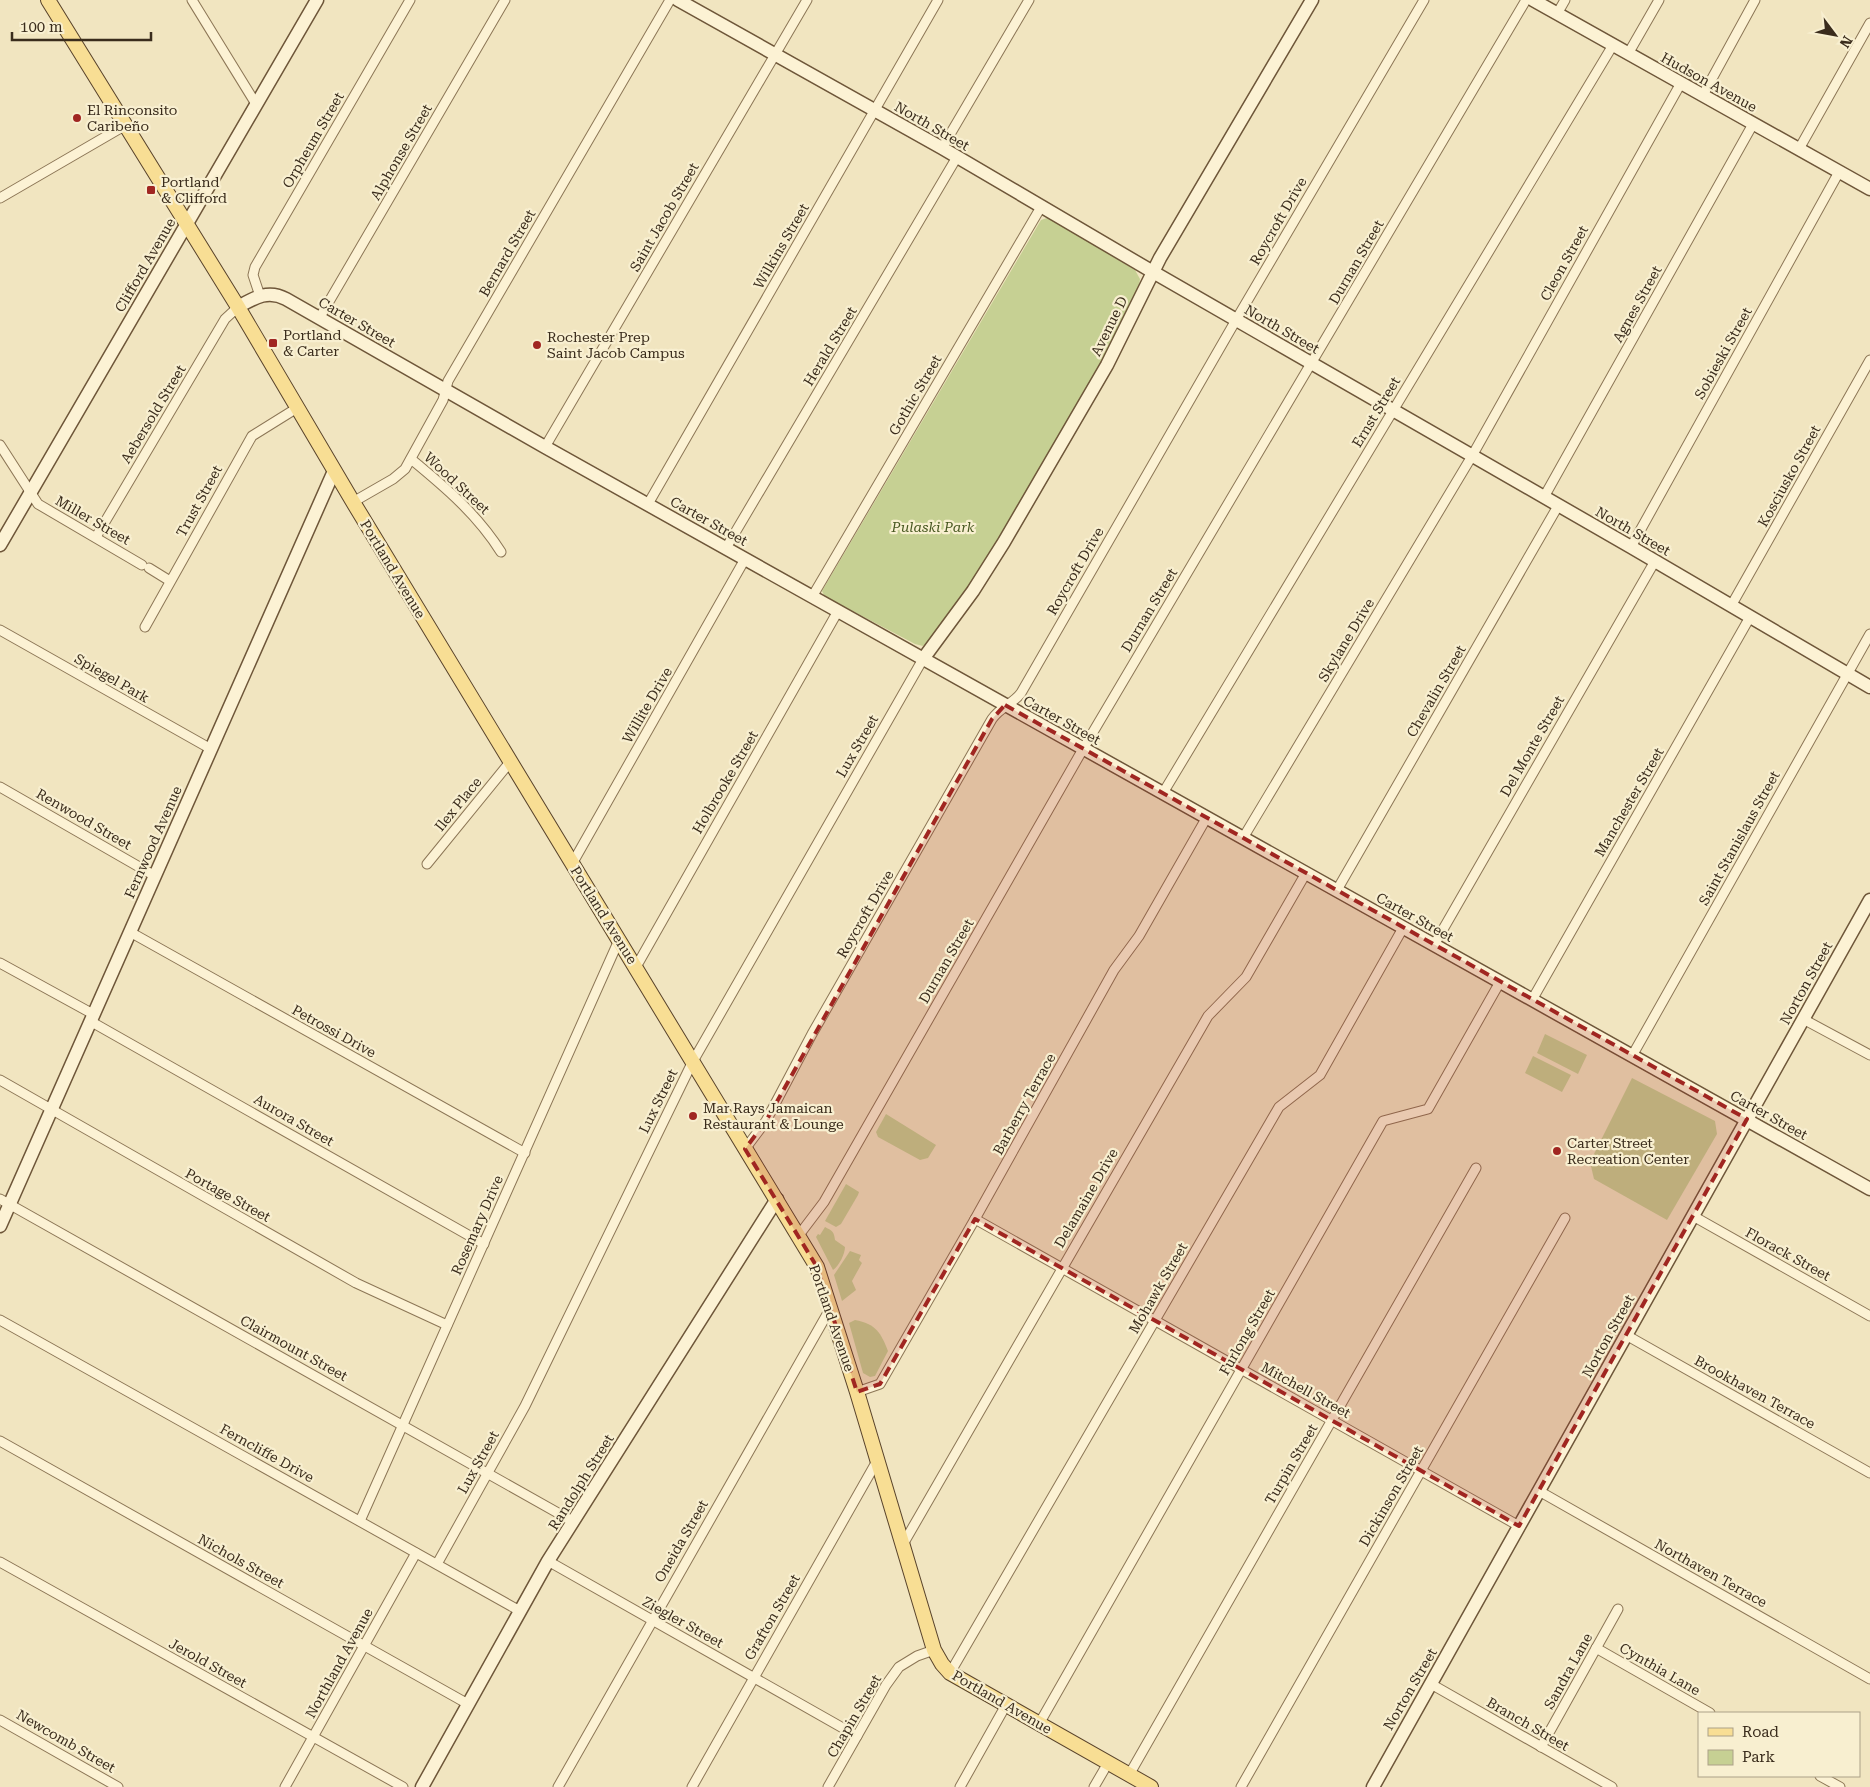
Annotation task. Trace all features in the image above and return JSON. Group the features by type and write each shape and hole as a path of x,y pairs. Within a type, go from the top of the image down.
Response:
{"main road":[{"name":"Portland Avenue","path":"48,0 124,126 238,307 334,471 817,1266 857,1392 876,1461 934,1650 942,1664 950,1673 1151,1787"},
{"name":"Clifford Avenue","path":"0,545 317,0"},
{"name":"North Street","path":"678,0 942,148 1152,272 1631,547 1870,687"},
{"name":"Avenue D","path":"923,659 973,592 1107,366 1152,272 1312,0"},
{"name":"Hudson Avenue","path":"1532,0 1870,189"},
{"name":"Carter Street","path":"260,296 273,294 281,296 320,317 446,391 1005,706 1207,817 1870,1189"},
{"path":"238,307 260,296"},
{"name":"Fernwood Avenue","path":"0,1226 4,1201 51,1109 334,471"},
{"name":"Norton Street","path":"1373,1787 1870,900"},
{"name":"Randolph Street","path":"422,1787 548,1561 777,1199"}],"street":[{"path":"192,0 256,104"},
{"name":"Orpheum Street","path":"260,296 253,275 255,267 410,0"},
{"name":"Alphonse Street","path":"320,317 505,0"},
{"name":"Bernard Street","path":"353,502 400,474 411,460 443,400 448,381 670,0"},
{"name":"Saint Jacob Street","path":"545,447 807,0"},
{"name":"Wilkins Street","path":"648,504 938,0"},
{"path":"942,148 1029,0"},
{"name":"Roycroft Drive","path":"745,1149 766,1121 817,1026 992,719 1005,706 1016,701 1021,693 1236,320 1424,0"},
{"name":"Durnan Street","path":"799,1235 824,1202 1082,749 1526,0"},
{"path":"1557,14 1565,0"},
{"path":"1628,54 1659,0"},
{"path":"1703,95 1755,0"},
{"path":"1799,150 1870,23"},
{"name":"Ernst Street","path":"1163,793 1613,45"},
{"name":"Cleon Street","path":"1472,456 1681,83"},
{"name":"Agnes Street","path":"1544,497 1754,124"},
{"path":"0,198 124,126"},
{"name":"Herald Street","path":"726,548 957,157"},
{"name":"Sobieski Street","path":"1631,547 1840,172"},
{"name":"Gothic Street","path":"812,597 1041,207"},
{"name":"Aebersold Street","path":"96,537 225,319 238,307"},
{"name":"Kosciusko Street","path":"1731,606 1870,360"},
{"name":"Trust Street","path":"144,627 252,436 297,408"},
{"name":"Miller Street","path":"0,445 38,504 170,581"},
{"name":"Skylane Drive","path":"1244,838 1472,456"},
{"name":"Wood Street","path":"411,460 474,515 489,533 501,552"},
{"name":"Chevalin Street","path":"1337,890 1558,506"},
{"name":"Willite Drive","path":"572,864 745,559"},
{"name":"Del Monte Street","path":"1434,945 1655,561"},
{"name":"Holbrooke Street","path":"636,967 838,611"},
{"name":"Manchester Street","path":"1532,1000 1750,617"},
{"name":"Spiegel Park","path":"0,630 211,749"},
{"name":"Saint Stanislaus Street","path":"1632,1056 1870,634"},
{"name":"Lux Street","path":"437,1564 525,1406 692,1063 923,659"},
{"name":"Ilex Place","path":"427,864 510,762"},
{"name":"Renwood Street","path":"0,787 155,876"},
{"name":"Barberry Terrace","path":"857,1392 880,1384 975,1219 1114,970 1139,936 1207,817"},
{"name":"Delamaine Drive","path":"902,1546 1208,1016 1246,976 1306,873"},
{"name":"Mohawk Street","path":"950,1673 1279,1107 1320,1075 1404,928"},
{"name":"Petrossi Drive","path":"130,932 525,1154"},
{"name":"Rosemary Drive","path":"360,1521 619,940"},
{"name":"Aurora Street","path":"0,963 484,1244"},
{"name":"Furlong Street","path":"1039,1724 1383,1121 1428,1109 1500,982"},
{"path":"1803,1019 1870,1055"},
{"name":"Portage Street","path":"0,1080 356,1283 448,1325"},
{"name":"Turpin Street","path":"1129,1775 1476,1168"},
{"name":"Clairmount Street","path":"4,1201 574,1522"},
{"name":"Florack Street","path":"1693,1216 1870,1316"},
{"name":"Dickinson Street","path":"1241,1787 1565,1218"},
{"name":"Mitchell Street","path":"975,1219 1519,1526"},
{"name":"Oneida Street","path":"558,1787 830,1309"},
{"name":"Ferncliffe Drive","path":"0,1320 520,1611"},
{"name":"Brookhaven Terrace","path":"1626,1336 1870,1473"},
{"name":"Nichols Street","path":"0,1441 468,1704"},
{"name":"Grafton Street","path":"692,1787 876,1461"},
{"name":"Northaven Terrace","path":"1539,1491 1870,1679"},
{"name":"Northland Avenue","path":"285,1787 416,1553"},
{"name":"Ziegler Street","path":"548,1561 857,1736"},
{"name":"Jerold Street","path":"0,1562 402,1787"},
{"name":"Sandra Lane","path":"1541,1747 1618,1609"},
{"name":"Cynthia Lane","path":"1596,1648 1708,1712"},
{"name":"Chapin Street","path":"828,1787 886,1685 899,1667 917,1656 934,1650"},
{"name":"Branch Street","path":"1431,1684 1612,1787"},
{"path":"960,1787 1006,1705"},
{"name":"Newcomb Street","path":"0,1720 118,1787"},
{"path":"1094,1787 1108,1763"},
{"path":"1822,1777 1840,1787"}],"highlighted area":[{"path":"1005,705 1747,1119 1519,1526 975,1219 880,1384 857,1392 817,1267 745,1149 766,1121 992,719"}],"green space":[{"name":"Pulaski Park","path":"1047,218 1135,270 1140,279 1138,292 1101,364 980,572 923,646 915,644 830,599 822,591 1041,220"},
{"path":"1545,1034 1587,1055 1578,1074 1537,1053"},
{"path":"1533,1056 1571,1075 1562,1092 1525,1073"},
{"path":"1632,1078 1715,1121 1717,1134 1667,1220 1594,1179 1590,1162"},
{"path":"886,1114 936,1145 928,1158 920,1160 878,1137 876,1132"},
{"path":"846,1184 859,1192 841,1224 836,1227 825,1221"},
{"path":"825,1227 833,1232 835,1240 845,1247 841,1260 833,1270 816,1237 818,1234 820,1235"},
{"path":"850,1251 861,1255 859,1260 862,1263 852,1281 856,1290 842,1301 834,1275"},
{"path":"855,1320 868,1324 877,1330 888,1351 875,1376 870,1377 863,1373 849,1323"}],"place":[{"name":"El Rinconsito Caribeño","path":"77,118"},
{"name":"Portland & Clifford","path":"151,190"},
{"name":"Portland & Carter","path":"273,343"},
{"name":"Rochester Prep Saint Jacob Campus","path":"537,345"},
{"name":"Mar Rays Jamaican Restaurant & Lounge","path":"693,1116"},
{"name":"Carter Street Recreation Center","path":"1557,1151"}]}
